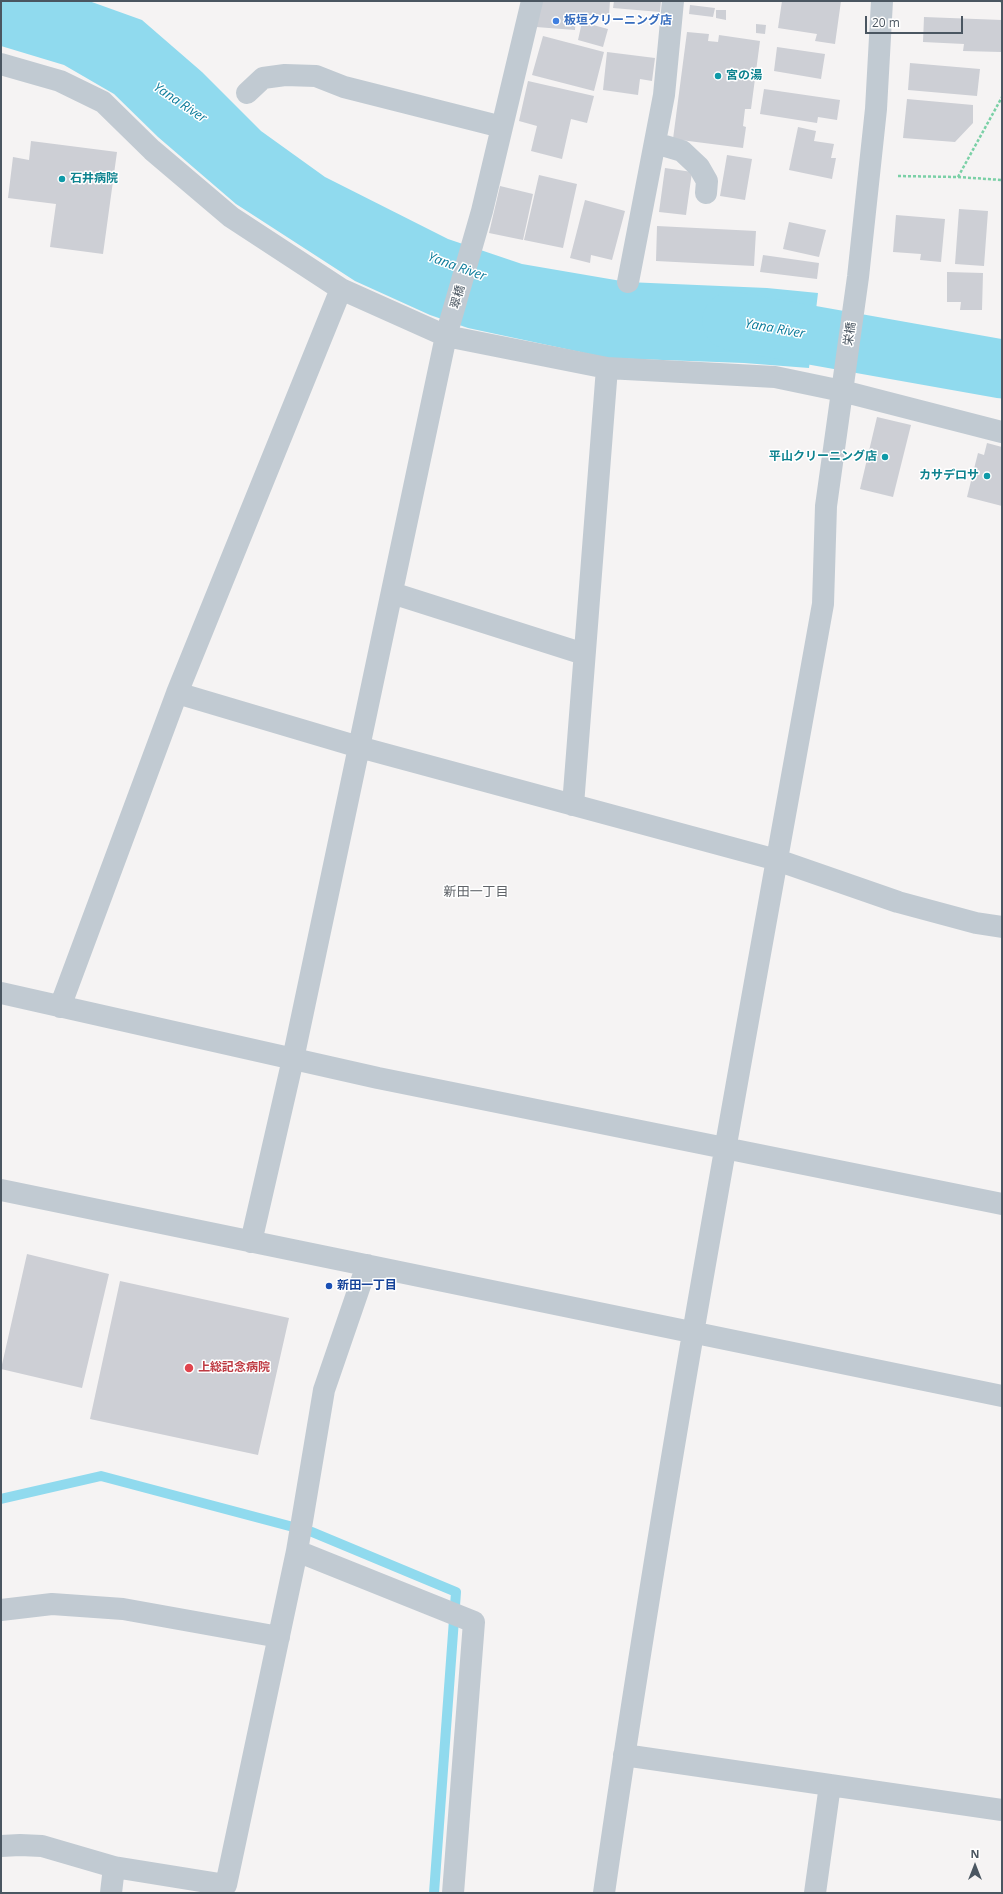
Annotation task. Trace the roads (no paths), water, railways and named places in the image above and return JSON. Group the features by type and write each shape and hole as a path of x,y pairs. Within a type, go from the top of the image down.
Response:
{"street":[{"name":"翠橋","path":"251,1242 293,1059 446,336 482,211 532,1"},
{"path":"628,282 664,95 674,1"},
{"name":"栄橋","path":"604,1893 624,1755 692,1332 823,604 826,506 858,277 876,110 882,1"},
{"path":"1,64 60,81 103,102 152,150 231,217 341,289 446,336 607,368 775,378 842,391 1002,432"},
{"path":"247,93 262,78 285,75 316,76 344,87 502,127"},
{"path":"655,143 682,151 699,167 707,181 706,193"},
{"path":"60,1007 177,694 341,289"},
{"path":"573,805 607,368"},
{"path":"392,593 584,654"},
{"path":"177,694 359,747 777,860 898,902 976,923 1002,927"},
{"path":"1,993 378,1078 1002,1204"},
{"path":"1,1190 1002,1396"},
{"path":"1,1846 42,1846 114,1867 226,1885 297,1551 324,1390 367,1265"},
{"path":"297,1551 474,1622 453,1893"},
{"path":"1,1610 52,1604 123,1609 279,1637"},
{"path":"624,1755 1002,1810"},
{"path":"815,1893 830,1785"},
{"path":"111,1893 114,1867"}],"water":[{"path":"1,1 89,1 142,20 202,72 261,131 325,177 448,239 522,264 627,282 767,288 818,293 809,368 744,363 608,358 468,328 430,315 355,281 236,204 158,137 114,94 64,65 1,46"}],"waterway":[{"name":"Yana River","path":"732,321 1002,369"},
{"path":"1,1499 101,1476 312,1532 456,1592 434,1893"}],"place":[{"name":"板垣クリーニング店","path":"556,21"},
{"name":"宮の湯","path":"718,76"},
{"name":"石井病院","path":"62,179"},
{"name":"平山クリーニング店","path":"885,457"},
{"name":"カサデロサ","path":"987,476"},
{"name":"新田一丁目","path":"329,1286"},
{"name":"上総記念病院","path":"189,1368"}],"district":[{"name":"新田一丁目","path":"476,892"}]}
